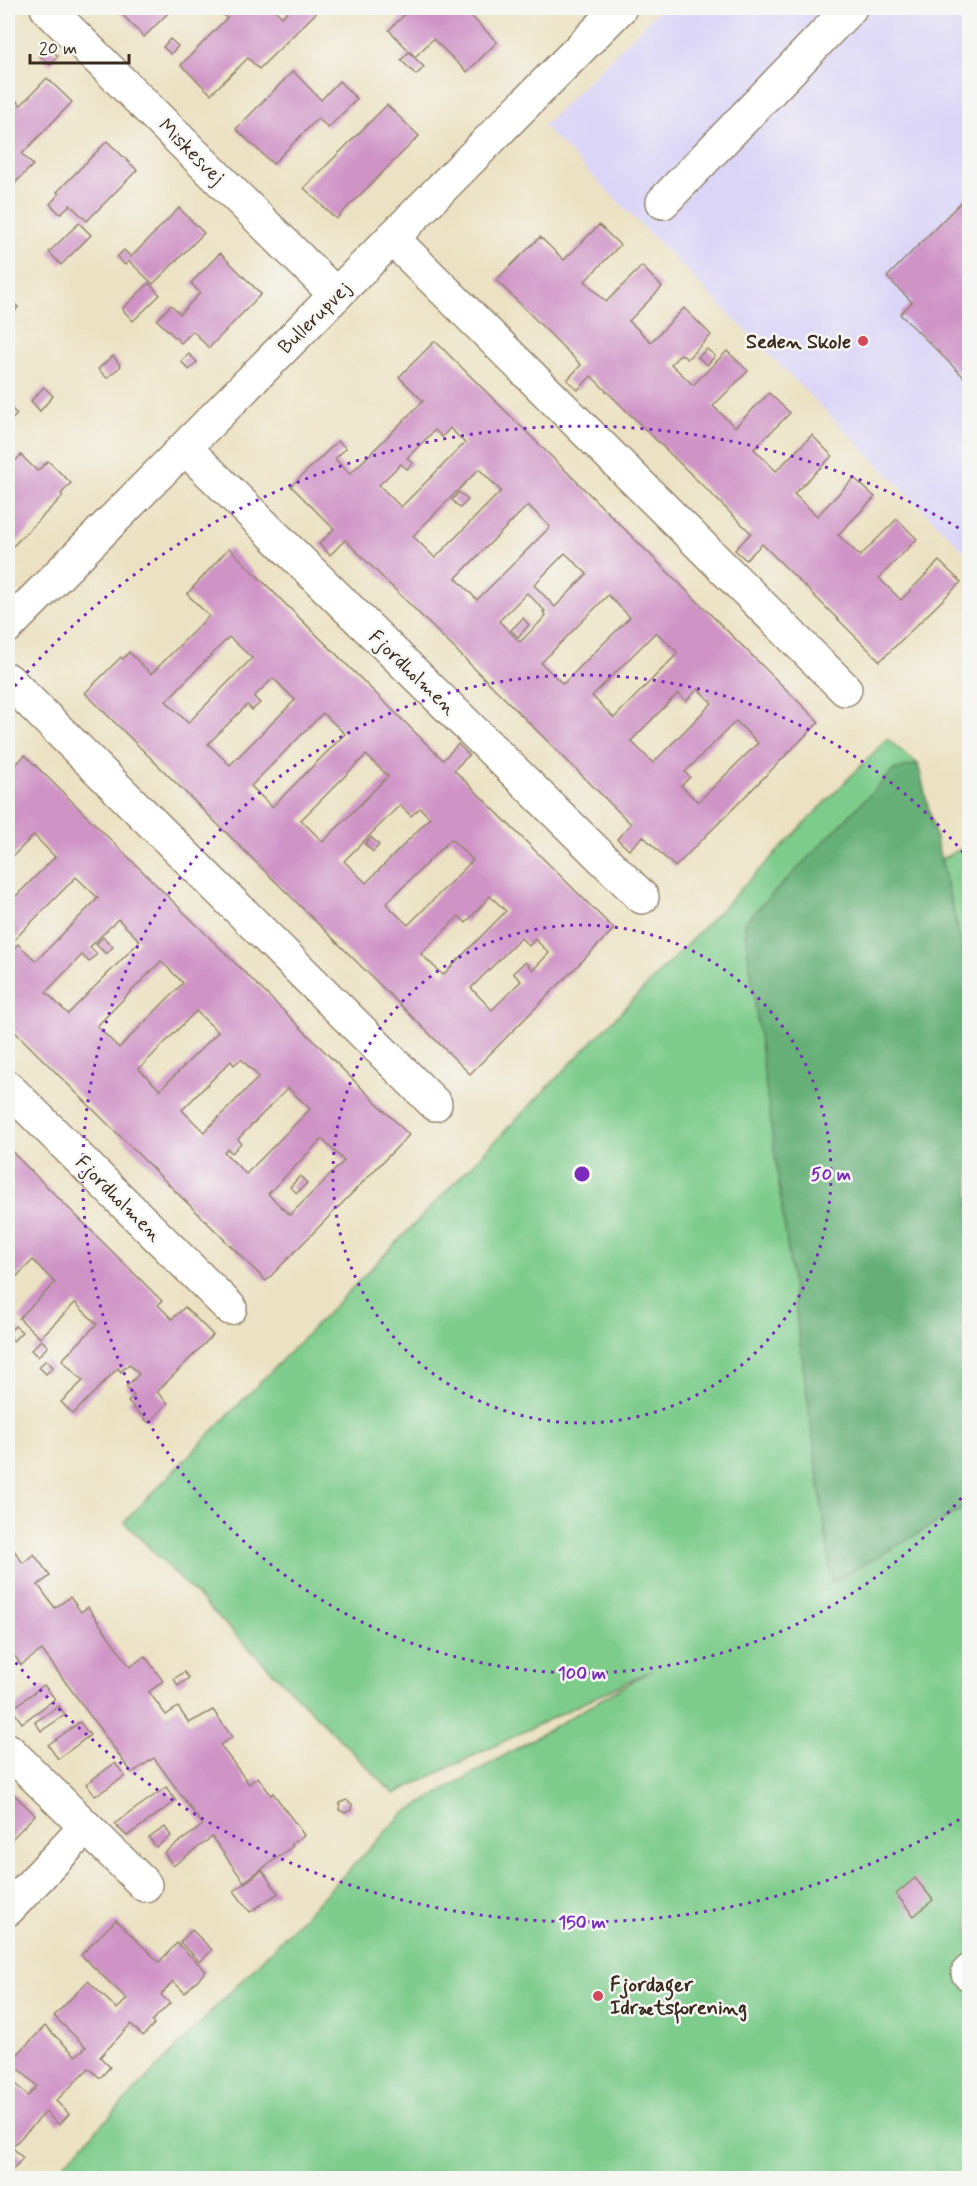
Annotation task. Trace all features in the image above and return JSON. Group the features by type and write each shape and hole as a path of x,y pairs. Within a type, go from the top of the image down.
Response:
{"street":[{"name":"Miskesvej","path":"47,8 336,295"},
{"name":"Bullerupvej","path":"8,624 620,8"},
{"path":"663,202 850,8"},
{"path":"393,238 845,689"},
{"name":"Fjordholmen","path":"184,448 642,897"},
{"path":"8,680 435,1104"},
{"name":"Fjordholmen","path":"8,1088 230,1308"},
{"path":"8,1750 145,1886"},
{"path":"8,1909 86,1827"}],"shaded area":[{"name":"Seden Skole","path":"661,8 969,8 969,556 543,126"}],"green space":[{"path":"887,739 918,764 894,770 832,1582 969,1505 969,2178 50,2178 403,1814 652,1670 394,1794 124,1522"},
{"path":"918,764 969,977 969,1505 832,1582 744,923 894,770"},
{"path":"969,845 969,977 941,859"}],"building":[{"path":"116,8 173,8 144,37"},
{"path":"216,8 273,8 282,17 291,8 319,10 259,69 248,58 211,94 181,65 227,18"},
{"path":"411,8 463,8 497,42 467,72 433,39 415,57 389,30"},
{"path":"170,39 178,46 171,54 163,47"},
{"path":"47,46 58,56 50,65 39,55"},
{"path":"409,52 424,67 416,75 401,60"},
{"path":"293,71 321,100 339,81 357,99 328,128 318,118 273,164 236,129"},
{"path":"47,78 72,102 22,154 33,165 8,190 8,93 21,105"},
{"path":"387,105 419,136 336,219 304,188"},
{"path":"107,141 137,170 87,221 70,205 60,214 50,204 59,194 57,192"},
{"path":"970,193 970,383 900,314 912,302 887,277"},
{"path":"179,208 204,233 153,284 129,261 125,265 117,257 124,250 131,257"},
{"path":"79,223 91,235 61,265 49,252"},
{"path":"599,225 620,245 585,281 606,302 642,266 662,287 629,321 651,342 684,308 711,335 687,359 681,354 671,364 693,385 727,351 748,371 713,406 735,427 769,393 790,413 754,449 776,471 812,435 832,456 794,494 817,516 854,478 875,497 838,535 860,556 897,519 917,539 879,578 901,600 939,561 961,582 880,661 762,544 746,560 735,550 751,533 591,376 578,390 567,380 581,365 496,280 540,237 564,260"},
{"path":"220,253 261,294 209,348 193,331 181,343 157,320 171,305 180,314 200,293 191,283"},
{"path":"149,283 160,295 133,321 122,309"},
{"path":"9,299 18,307 12,315 8,311"},
{"path":"435,341 819,722 675,867 643,836 629,850 617,839 631,824 345,540 330,555 319,544 334,529 291,486 338,441 346,448 335,459 350,474 423,401 399,377","holes":["450,428 465,443 401,507 379,485 401,464 407,469 413,463 407,458 435,430 442,437","479,469 501,491 435,558 413,536","528,505 550,527 477,600 456,578","565,553 587,574 555,607 534,585","527,593 545,611 543,612 546,616 520,642 499,621","608,595 630,617 563,684 541,663","656,632 678,653 614,718 592,696","698,689 712,703 653,763 631,741 678,693 686,701","736,721 758,743 698,802 681,786 690,777 685,772"]},
{"path":"707,349 715,356 707,365 698,357"},
{"path":"189,354 197,362 189,370 181,361"},
{"path":"113,356 121,366 107,378 98,369"},
{"path":"44,387 53,396 40,411 31,401"},
{"path":"8,405 17,414 8,424"},
{"path":"21,455 37,471 48,461 71,483 61,494 63,496 10,549 8,547 8,522 11,518 8,514 8,468"},
{"path":"459,492 468,500 460,508 452,500"},
{"path":"229,548 443,760 458,744 469,755 454,770 614,929 470,1074 85,693 129,652 151,674 209,616 187,594","holes":["229,637 252,658 188,723 166,701","273,678 295,700 230,765 208,744 247,705 252,710 260,703 254,697","323,713 345,734 272,807 251,786","366,755 388,776 323,842 301,820","400,805 411,816 420,808 430,818 366,883 344,861","451,839 473,860 408,925 386,904","490,896 506,911 443,975 421,954 459,916 466,923","521,938 529,946 535,939 549,953 533,970 525,962 513,973 521,981 492,1010 471,988"]},
{"path":"523,618 529,625 518,637 511,630"},
{"path":"25,755 409,1135 266,1281 8,1025 8,955 18,944 36,961 98,898 76,877 8,946 8,904 55,857 34,835 8,861 8,773","holes":["118,919 140,941 68,1014 46,992 82,955 89,962 97,954 90,947","161,961 183,983 119,1048 97,1026","196,1011 218,1032 160,1090 139,1069","241,1059 259,1077 204,1132 182,1110 231,1061 234,1065","288,1088 310,1109 246,1174 224,1152 228,1149 232,1153 241,1143 238,1139","322,1139 344,1161 290,1215 268,1194"]},
{"path":"371,837 379,845 373,852 365,844"},
{"path":"103,937 113,947 106,954 96,944"},
{"path":"8,1148 162,1301 158,1305 172,1319 185,1307 213,1335 157,1392 168,1403 149,1423 128,1402 134,1396 126,1387 139,1374 129,1364 121,1372 118,1368 73,1414 61,1402 83,1381 62,1360 97,1324 75,1303 40,1338 19,1318 55,1283 33,1260 8,1285"},
{"path":"300,1176 307,1183 297,1193 290,1187"},
{"path":"15,1326 22,1332 13,1341 8,1333"},
{"path":"41,1340 48,1346 38,1357 31,1350"},
{"path":"46,1360 53,1367 46,1374 39,1367"},
{"path":"8,1542 23,1563 34,1554 50,1576 38,1585 55,1608 70,1597 81,1612 88,1607 130,1667 145,1656 163,1681 149,1692 166,1715 178,1707 189,1723 213,1710 232,1737 220,1745 249,1784 258,1777 271,1795 273,1793 304,1835 291,1844 293,1846 244,1882 212,1837 173,1866 164,1853 203,1825 154,1758 132,1773 42,1650 21,1665 8,1647"},
{"path":"184,1672 189,1678 178,1686 174,1679"},
{"path":"44,1685 55,1699 22,1723 12,1709"},
{"path":"59,1706 65,1715 41,1731 35,1722"},
{"path":"80,1722 90,1735 58,1759 48,1745"},
{"path":"115,1763 125,1776 95,1796 86,1784"},
{"path":"166,1787 176,1801 127,1836 114,1824"},
{"path":"8,1788 35,1815 8,1843"},
{"path":"346,1800 352,1804 351,1810 345,1813 339,1810 340,1803"},
{"path":"165,1827 171,1836 156,1847 149,1838"},
{"path":"262,1870 278,1893 250,1912 234,1891"},
{"path":"915,1878 933,1900 914,1916 896,1894"},
{"path":"116,1920 159,1962 177,1943 206,1971 185,1993 173,1981 161,1995 170,2003 152,2021 154,2024 143,2036 131,2024 100,2057 110,2067 100,2078 89,2068 56,2101 69,2114 59,2125 46,2112 12,2147 23,2158 12,2170 8,2165 8,2076 28,2096 37,2086 11,2061 45,2026 76,2056 86,2047 54,2016 88,1981 117,2009 127,1999 81,1955"},
{"path":"192,1930 212,1950 200,1962 180,1942"}],"place":[{"name":"Seden Skole","path":"863,341"},
{"name":"Fjordager Idrætsforening","path":"598,1996"}]}
